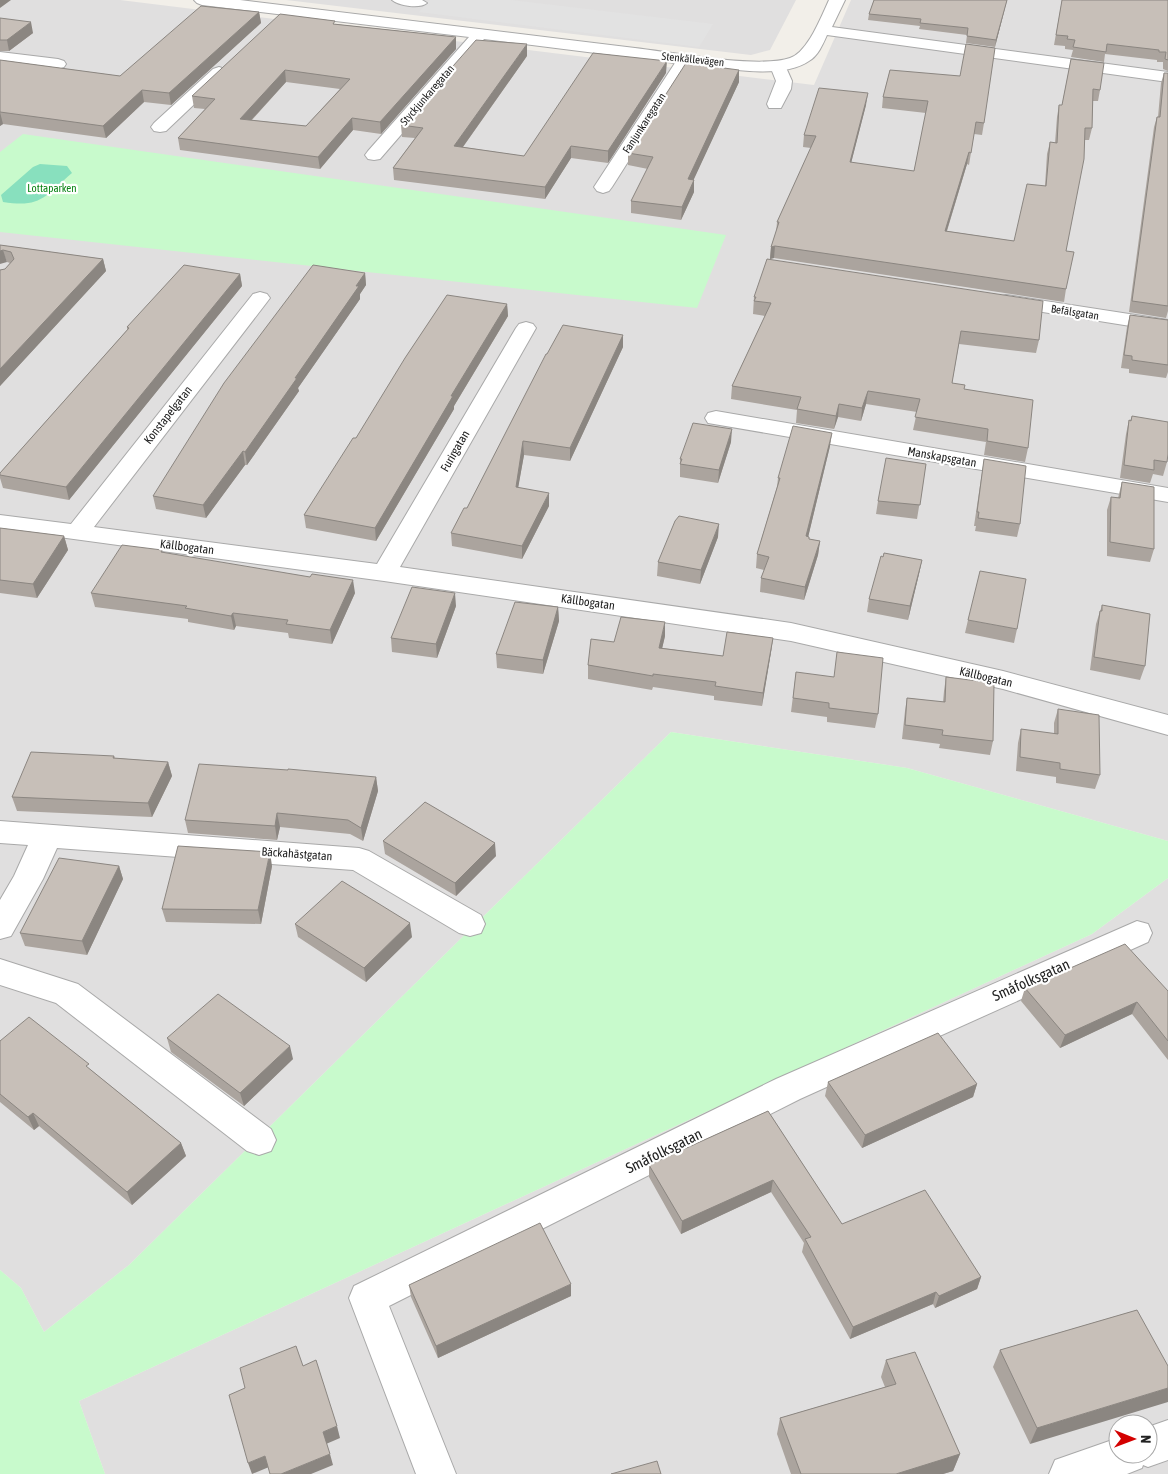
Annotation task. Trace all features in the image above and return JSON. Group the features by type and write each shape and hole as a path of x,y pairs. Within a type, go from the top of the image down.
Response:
{"street":[{"name":"Stenkällevägen","path":"202,0 292,5 480,34 758,66 778,66 805,57 822,30 837,0"},
{"path":"271,23 292,5"},
{"path":"822,30 1168,77"},
{"name":"Styckjunkaregatan","path":"374,156 480,34"},
{"path":"0,57 58,64"},
{"name":"Fanjunkaregatan","path":"603,187 685,59"},
{"path":"160,127 230,62"},
{"path":"776,104 785,82 778,66"},
{"name":"Konstapelgatan","path":"77,533 260,298"},
{"name":"Befälsgatan","path":"991,299 1168,326"},
{"name":"Furirgatan","path":"384,573 526,328"},
{"name":"Manskapsgatan","path":"716,418 1168,495"},
{"name":"Källbogatan","path":"0,522 384,573 791,632 1003,680 1168,725"},
{"name":"Bäckahästgatan","path":"0,832 359,859 470,924"},
{"path":"0,927 28,879 47,836"},
{"name":"Småfolksgatan","path":"436,1474 367,1298 788,1089 1137,932"},
{"path":"0,972 67,993 259,1140"},
{"path":"1069,1474 1108,1461"}],"lane":[{"path":"398,0 422,3"}],"shaded area":[{"path":"0,0 120,0 814,85 851,0 1168,0 1168,841 907,768 671,732 129,1265 44,1332 21,1288 0,1270"},
{"path":"286,0 796,0 770,50 751,55"},
{"path":"430,0 511,0 713,24 699,47 419,12"},
{"path":"1168,878 1168,1474 105,1474 79,1401 1092,934"}],"green space":[{"name":"Lottaparken","path":"23,134 726,235 697,308 0,232 0,152"},
{"path":"40,164 67,166 72,173 48,194 34,202 3,202 1,195 33,167"},
{"path":"671,732 907,768 1168,841 1168,878 1092,934 79,1401 105,1474 0,1474 0,1270 21,1288 44,1332 129,1265"}],"building":[{"path":"874,0 1007,0 996,40 967,36 968,28 920,23 921,19 869,14"},
{"path":"1062,0 1168,0 1168,60 1165,59 1166,52 1159,52 1159,50 1107,44 1106,52 1073,47 1075,40 1067,39 1068,36 1056,35"},
{"path":"201,6 259,12 169,93 142,90 103,126 0,112 0,60 120,76"},
{"path":"280,14 335,21 333,24 456,37 380,122 352,118 318,157 178,138 215,99 192,96","holes":["285,70 350,79 306,126 240,119"]},
{"path":"0,18 31,22 7,40 0,40"},
{"path":"476,40 527,44 454,146 524,156 593,53 667,61 608,151 571,146 545,187 393,168 423,128 401,125"},
{"path":"966,44 995,48 984,123 976,122 971,153 969,152 945,231 1014,241 1027,184 1046,186 1050,142 1057,143 1059,105 1062,105 1071,59 1104,63 1100,90 1093,89 1092,128 1085,128 1084,159 1066,251 1074,252 1066,289 775,246 771,247 779,222 777,222 816,136 804,135 819,88 868,93 850,162 914,171 928,101 883,97 890,70 960,76"},
{"path":"686,63 739,70 688,179 694,180 682,207 631,201 653,157 628,153"},
{"path":"1164,73 1168,73 1168,306 1132,301 1157,117 1160,117"},
{"path":"0,245 103,259 0,369 0,270 5,269 14,259 11,252 0,251"},
{"path":"767,259 1043,301 1039,340 961,331 952,383 965,385 964,389 1033,400 1028,448 987,441 988,429 915,417 920,399 868,391 862,408 839,404 836,416 797,409 801,397 732,386 771,303 754,301"},
{"path":"184,265 240,274 66,487 0,475 129,328 127,327"},
{"path":"313,265 365,273 356,286 359,286 295,378 297,378 245,452 243,451 203,505 153,496 224,383"},
{"path":"447,295 507,304 451,396 453,396 375,528 304,515 353,438 356,438 405,358"},
{"path":"1130,315 1168,320 1168,365 1132,360 1132,356 1124,355"},
{"path":"563,325 623,335 570,448 523,441 516,487 549,493 522,546 451,533 464,508 467,508 546,354"},
{"path":"1132,416 1168,422 1167,462 1154,460 1154,470 1124,465 1129,420 1131,421"},
{"path":"693,423 732,429 719,470 680,464 682,459 680,459"},
{"path":"793,426 832,433 806,536 809,539 820,541 805,587 761,578 769,557 757,554 780,478 778,478"},
{"path":"886,458 926,464 920,505 878,501"},
{"path":"984,459 1026,466 1020,524 978,518 979,512 977,512"},
{"path":"1122,482 1154,487 1154,549 1110,542 1111,497 1120,498"},
{"path":"679,516 719,524 701,570 658,562 675,521"},
{"path":"0,528 64,536 33,584 0,580"},
{"path":"122,545 162,550 161,552 310,577 312,574 353,580 330,630 286,624 288,620 233,613 231,616 185,608 187,606 91,593"},
{"path":"884,553 922,560 910,606 869,599 881,556 883,557"},
{"path":"980,571 1026,579 1017,629 968,620"},
{"path":"412,587 455,593 436,644 391,638"},
{"path":"515,602 558,607 543,660 496,654"},
{"path":"1102,605 1150,614 1145,666 1094,657"},
{"path":"621,617 665,622 659,648 723,656 727,632 773,638 763,693 715,686 716,682 653,674 653,676 588,665 591,639 614,642"},
{"path":"837,652 883,658 878,714 829,708 829,703 793,698 796,672 834,677"},
{"path":"946,677 994,683 993,741 942,735 943,730 905,725 907,698 945,702"},
{"path":"1058,709 1099,715 1100,775 1060,769 1060,763 1020,757 1021,729 1058,734"},
{"path":"31,752 114,756 113,758 168,762 148,803 12,797"},
{"path":"199,764 288,769 376,777 361,828 348,820 277,813 275,826 185,820"},
{"path":"425,802 495,843 455,883 383,841"},
{"path":"178,846 270,852 258,910 162,909"},
{"path":"59,858 119,866 82,941 20,933"},
{"path":"342,881 410,923 364,968 295,924"},
{"path":"1125,944 1168,991 1168,1041 1137,1002 1065,1035 1025,988"},
{"path":"218,994 290,1046 240,1093 167,1038"},
{"path":"29,1017 89,1064 86,1066 181,1143 127,1192 33,1113 28,1117 0,1094 0,1041"},
{"path":"938,1033 977,1084 865,1135 828,1082"},
{"path":"768,1111 842,1224 925,1190 981,1277 939,1296 936,1292 853,1327 805,1239 811,1237 773,1180 682,1221 649,1165"},
{"path":"540,1223 571,1284 436,1346 409,1285"},
{"path":"1137,1310 1168,1366 1168,1388 1037,1428 1000,1350"},
{"path":"296,1346 303,1366 316,1360 337,1426 323,1432 330,1454 281,1474 270,1474 265,1456 248,1463 229,1395 245,1388 240,1368"},
{"path":"915,1352 960,1454 896,1474 801,1474 780,1418 896,1384 886,1360"},
{"path":"657,1461 661,1474 611,1474"}]}
